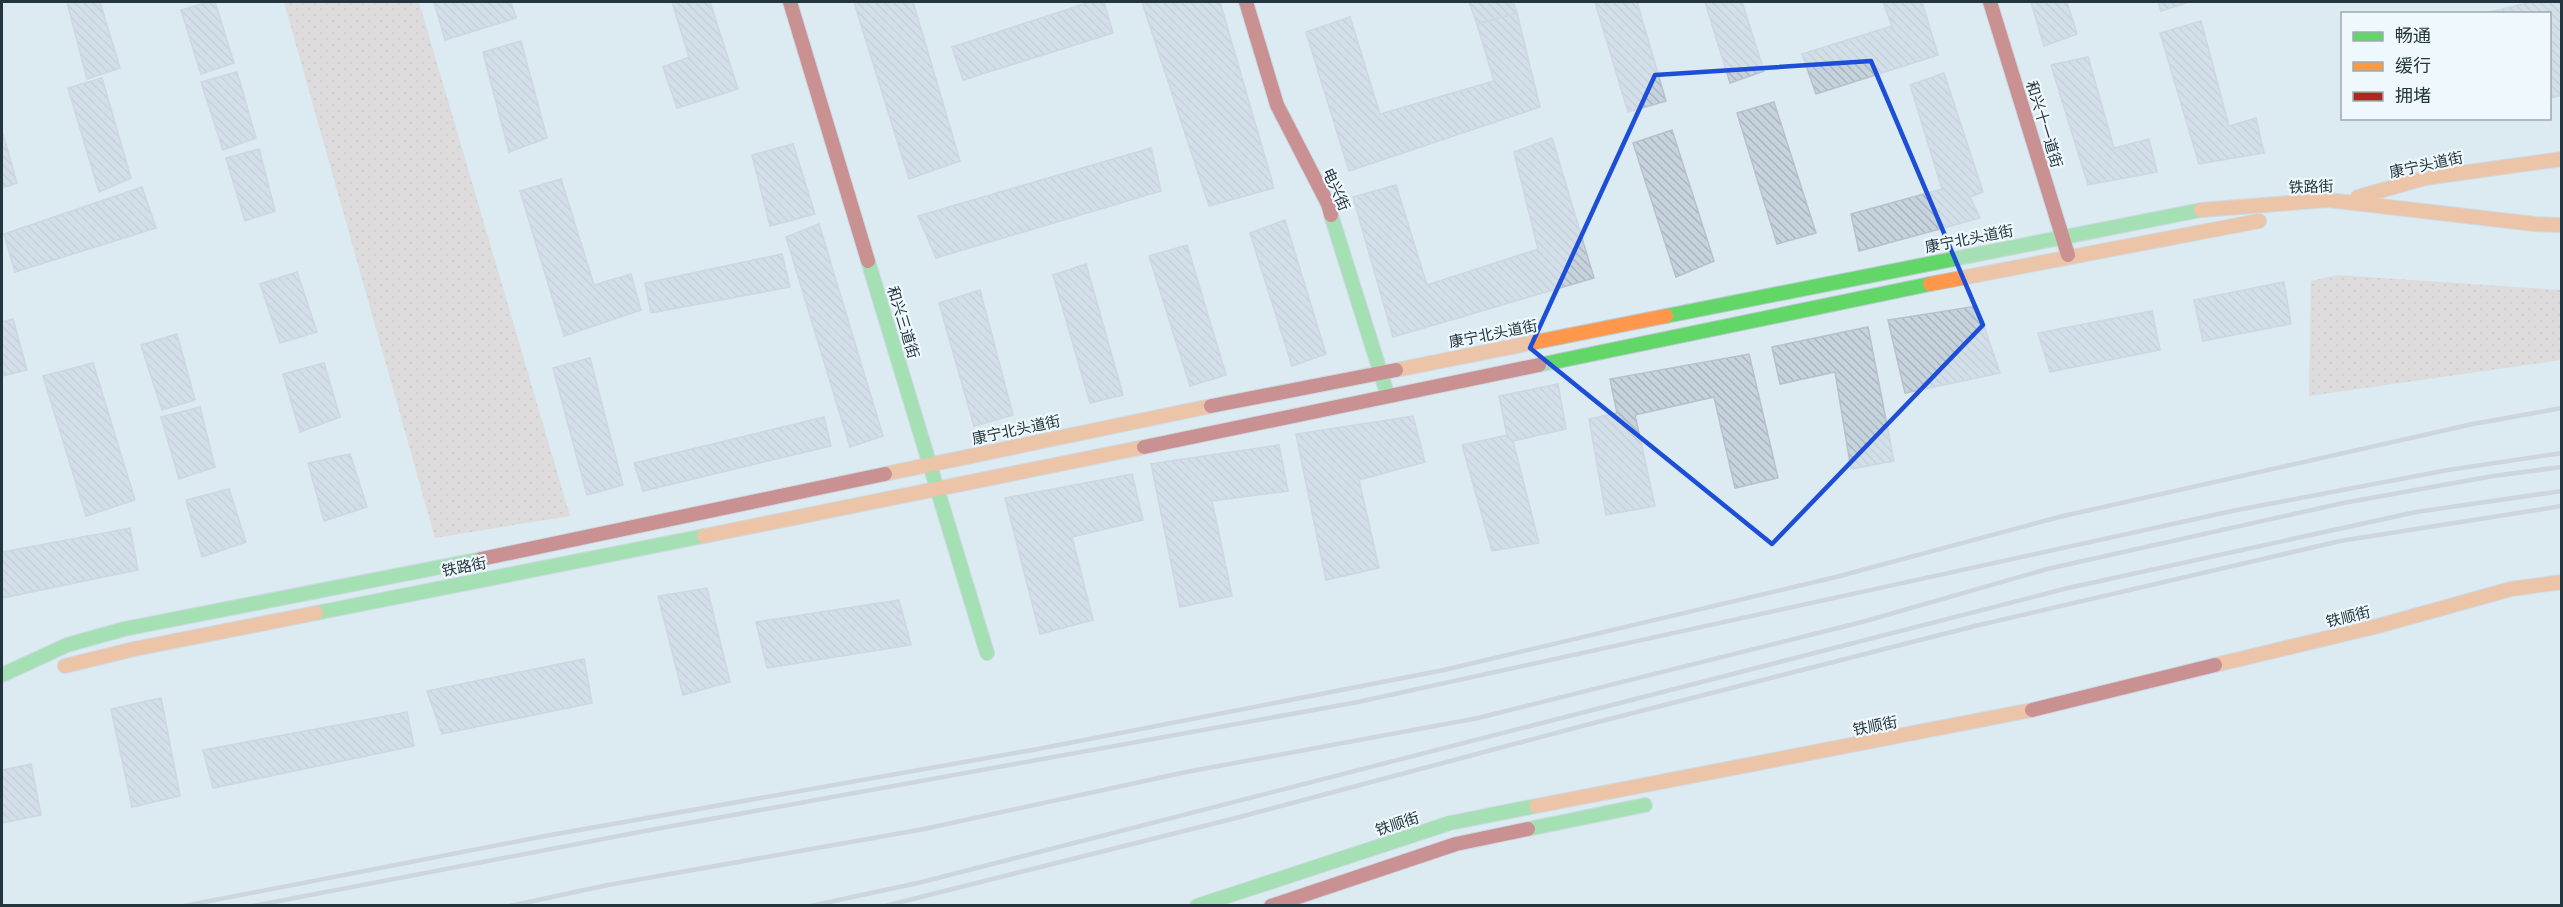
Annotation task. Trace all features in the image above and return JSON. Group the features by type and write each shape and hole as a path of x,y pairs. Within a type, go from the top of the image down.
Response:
{"main road":[{"name":"和兴三道街","path":"790,2 987,652"},
{"name":"电兴街","path":"1246,2 1277,105 1328,204 1388,395"},
{"name":"和兴十一道街","path":"1990,2 2068,256"},
{"name":"康宁头道街","path":"2307,214 2425,178 2562,159"},
{"name":"铁路街","path":"2062,237 2197,210 2328,200 2535,224 2562,225"},
{"name":"铁路街","path":"2068,256 2307,214"},
{"name":"康宁北头道街","path":"930,465 1052,438 2062,237"},
{"path":"938,489 2068,256"},
{"name":"铁路街","path":"2,675 68,645 124,629 569,542 930,465"},
{"name":"铁路街","path":"53,671 73,663 145,646 938,489"},
{"name":"铁顺街","path":"1197,906 1450,823 1997,718 2378,626 2511,589 2562,582"},
{"path":"1272,906 1456,844 1654,804"}],"highlighted area":[{"path":"1871,61 1983,325 1772,544 1530,348 1655,75"}],"shaded area":[{"path":"284,2 419,2 570,516 435,538"},
{"path":"2337,275 2561,290 2561,360 2309,396 2311,281"}],"building":[{"path":"67,2 100,2 120,68 87,79"},
{"path":"215,2 234,63 201,74 181,10"},
{"path":"434,2 511,2 516,18 445,40"},
{"path":"672,2 710,2 738,89 677,108 663,67 689,57"},
{"path":"854,2 913,2 960,161 909,179"},
{"path":"1090,2 1104,2 1113,33 963,80 952,47"},
{"path":"1142,2 1220,2 1274,188 1209,206"},
{"path":"1469,2 1513,2 1517,13 1477,24"},
{"path":"1595,2 1637,2 1666,101 1628,112"},
{"path":"1705,2 1742,2 1764,71 1730,83"},
{"path":"1883,2 1922,2 1938,55 1816,94 1802,54 1892,26"},
{"path":"2031,2 2067,2 2077,34 2044,46"},
{"path":"2158,2 2189,2 2161,11"},
{"path":"2532,2 2562,2 2562,95 2551,98 2551,12 2490,12"},
{"path":"1517,13 1540,107 1349,171 1306,32 1350,17 1380,114 1494,81 1477,24"},
{"path":"2201,21 2229,126 2256,118 2264,153 2199,164 2160,33"},
{"path":"521,41 547,138 509,152 483,52"},
{"path":"2088,57 2114,148 2149,139 2157,172 2088,185 2051,65"},
{"path":"237,72 256,138 223,150 201,82"},
{"path":"1944,73 1983,192 1970,197 1980,218 1859,251 1851,214 1942,189 1910,85"},
{"path":"102,78 131,178 99,192 68,88"},
{"path":"1774,102 1816,233 1777,244 1737,113"},
{"path":"1672,130 1714,261 1676,277 1633,143"},
{"path":"2,131 17,183 2,188"},
{"path":"1552,138 1594,278 1393,337 1353,197 1396,185 1427,285 1538,249 1514,152"},
{"path":"793,144 815,214 770,226 752,155"},
{"path":"1151,148 1161,191 936,258 918,216"},
{"path":"259,149 275,211 245,221 226,158"},
{"path":"561,179 594,285 631,274 641,310 564,336 520,191"},
{"path":"142,187 156,228 15,272 4,234"},
{"path":"1285,220 1326,354 1292,366 1250,233"},
{"path":"819,224 883,436 850,447 786,237"},
{"path":"1187,245 1226,375 1190,386 1149,256"},
{"path":"782,254 790,287 651,313 645,283"},
{"path":"1086,264 1123,395 1090,403 1053,275"},
{"path":"297,272 317,332 280,343 260,284"},
{"path":"2284,282 2291,324 2203,341 2194,300"},
{"path":"980,290 1013,415 974,426 939,303"},
{"path":"1977,306 2000,373 1905,393 1888,320"},
{"path":"2152,311 2160,350 2050,372 2038,333"},
{"path":"13,319 27,370 2,376 2,322"},
{"path":"1868,327 1894,461 1851,469 1835,372 1780,384 1772,347"},
{"path":"177,334 195,400 162,410 141,345"},
{"path":"1749,354 1778,478 1735,488 1714,397 1635,415 1655,506 1606,515 1589,419 1617,413 1610,379"},
{"path":"590,358 623,485 587,495 553,368"},
{"path":"93,363 135,500 86,516 43,376"},
{"path":"324,363 340,417 300,432 283,374"},
{"path":"1558,384 1566,429 1513,441 1539,543 1492,551 1462,445 1507,435 1499,396"},
{"path":"200,407 215,467 179,479 161,417"},
{"path":"1413,416 1425,462 1359,480 1379,568 1326,580 1296,434"},
{"path":"824,417 831,446 643,491 634,463"},
{"path":"1279,445 1288,491 1212,501 1232,596 1180,607 1151,464"},
{"path":"350,454 367,507 324,521 308,463"},
{"path":"1132,474 1143,520 1072,537 1093,620 1040,634 1005,498"},
{"path":"229,489 246,542 202,557 186,500"},
{"path":"130,528 138,570 2,598 2,552"},
{"path":"707,588 730,682 683,695 658,596"},
{"path":"899,600 911,645 767,668 756,622"},
{"path":"584,659 592,703 442,734 427,691"},
{"path":"161,698 180,796 132,807 111,709"},
{"path":"407,712 414,746 213,788 203,750"},
{"path":"31,764 41,815 2,823 2,770"}],"railway":[{"path":"184,906 545,836 1038,749 1444,670 1836,577 2059,517 2473,424 2562,408"},
{"path":"253,906 650,830 1358,702 2232,511 2448,470 2562,453"},
{"path":"510,906 608,885 924,829 1186,772 1478,718 1862,622 2047,569 2343,503 2493,476 2562,467"},
{"path":"811,906 922,882 2068,588 2416,512 2562,491"},
{"path":"885,906 1232,819 1586,725 1975,626 2340,541 2562,506"}],"traffic: fast":[{"path":"1666,316 2201,210"},
{"path":"1331,215 1386,390"},
{"path":"868,261 987,653"},
{"path":"1539,365 1930,284"},
{"path":"316,613 704,536"},
{"path":"2,675 67,645 124,629 481,559"},
{"path":"1528,829 1645,805"},
{"path":"1197,906 1450,823 1536,806"}],"traffic: slow":[{"path":"2358,197 2425,178 2562,159"},
{"path":"2201,210 2328,200 2535,224 2562,225"},
{"path":"1930,284 2259,221"},
{"path":"1396,370 1666,316"},
{"path":"885,474 1211,406"},
{"path":"704,536 1144,447"},
{"path":"2215,665 2378,626 2511,589 2562,582"},
{"path":"65,666 134,649 316,613"},
{"path":"1536,806 2032,710"}],"traffic: jam":[{"path":"790,2 868,261"},
{"path":"1246,2 1277,105 1328,204 1331,215"},
{"path":"1990,2 2068,255"},
{"path":"1144,447 1539,365"},
{"path":"1211,406 1396,370"},
{"path":"481,559 885,474"},
{"path":"2032,710 2215,665"},
{"path":"1271,906 1456,844 1528,829"}]}
